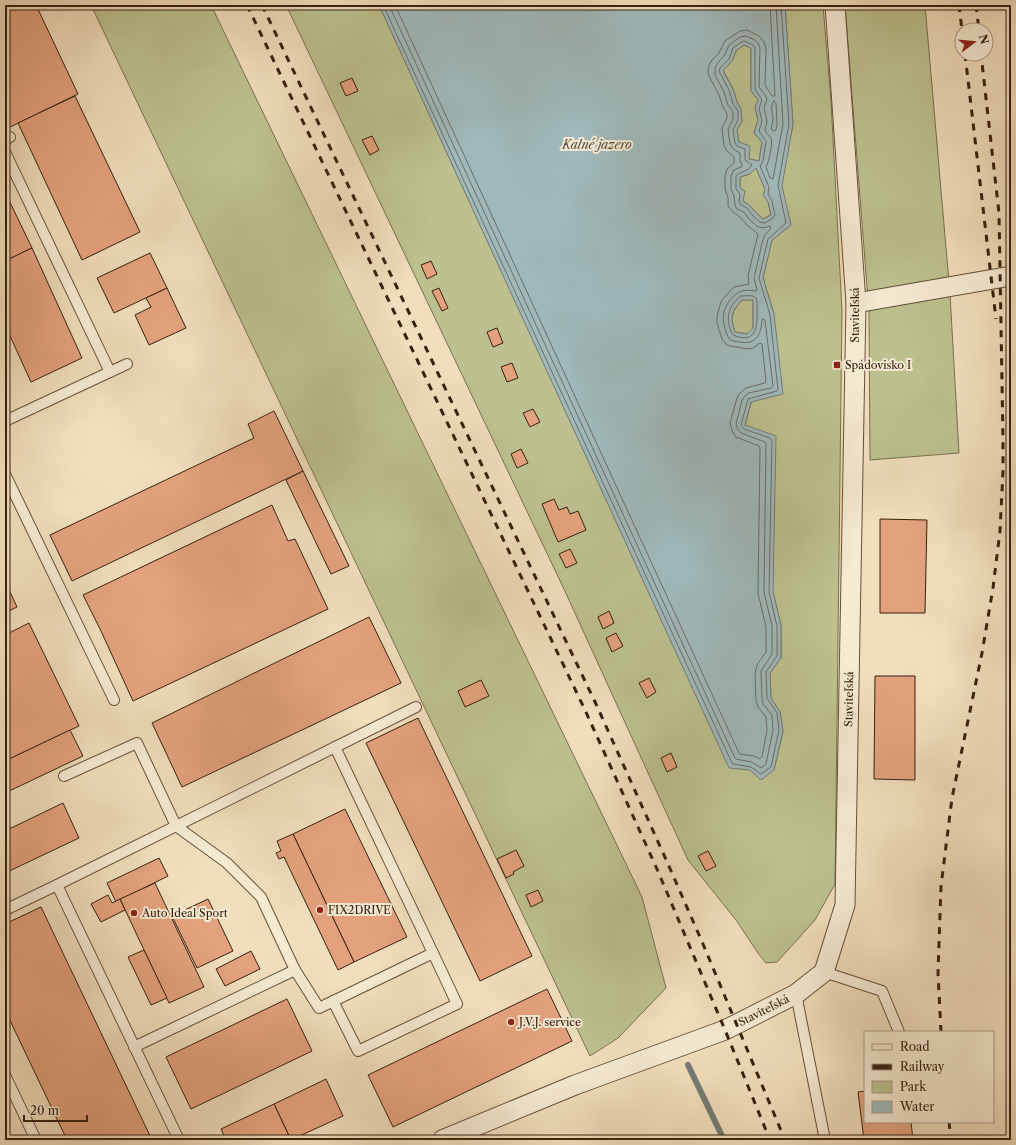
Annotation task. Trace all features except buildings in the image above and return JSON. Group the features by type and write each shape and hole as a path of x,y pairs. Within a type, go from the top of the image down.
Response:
{"street":[{"name":"Staviteľská","path":"442,1140 575,1085 725,1030 796,994 824,972 845,905 856,303 834,5"},
{"path":"856,303 1011,276"}],"lane":[{"path":"5,152 110,372"},
{"path":"5,421 127,364"},
{"path":"5,474 114,700"},
{"path":"5,910 416,707"},
{"path":"64,776 138,743 176,826 226,862 261,897 295,970 319,1008 433,953"},
{"path":"333,1001 358,1051 457,1004 335,747"},
{"path":"57,885 179,1140"},
{"path":"134,1047 295,970"},
{"path":"824,972 882,990 899,1031"},
{"path":"796,994 825,1140"},
{"path":"5,1075 36,1140"}],"green space":[{"path":"91,5 211,5 642,897 666,988 618,1038 590,1056"},
{"path":"286,5 379,5 729,767 774,770 783,731 780,712 771,699 770,673 781,658 781,625 773,592 745,426 774,314 763,278 772,240 791,225 781,186 793,124 785,5 823,5 831,101 842,311 835,884 815,920 777,962 766,963 736,920 688,860 563,587"},
{"path":"845,5 925,5 950,294 959,453 870,460 869,312"},
{"path":"744,45 751,48 751,91 758,100 755,107 758,120 754,133 762,142 759,161 749,159 739,142 737,130 742,121 741,109 723,70 732,61 736,51"},
{"path":"756,168 765,189 763,195 768,202 771,215 763,219 743,201 740,189 740,177 750,174"},
{"path":"742,300 753,300 753,328 747,334 735,332 732,322 732,315"}],"water":[{"name":"Kalné jazero","path":"379,5 785,5 793,124 782,186 791,225 772,240 763,278 774,314 783,394 751,402 745,425 776,436 773,592 781,625 781,658 770,673 771,698 780,712 783,731 774,770 761,780 750,770 729,768","holes":["744,45 751,48 751,91 758,100 755,107 758,120 754,133 762,142 759,161 749,159 750,146 739,142 737,130 742,121 741,109 733,89 723,71 732,61 736,51","756,168 765,189 763,195 768,202 771,215 763,219 743,201 745,191 740,188 740,177 750,174","742,300 753,300 753,328 747,334 735,332 733,327 732,315"]}],"waterway":[{"path":"688,1065 724,1140"}],"railway":[{"path":"247,5 585,710 657,869 770,1140"},
{"path":"262,5 596,704 703,944 785,1140"},
{"path":"959,5 961,22"},
{"path":"976,5 978,22"},
{"path":"966,62 996,319"},
{"path":"941,1031 938,973 941,886 952,798 982,653 993,588 1000,531 1003,471 999,213 982,62"},
{"path":"949,1123 951,1140"}],"place":[{"name":"Spádovisko I","path":"837,365"},
{"name":"FIX2DRIVE","path":"320,910"},
{"name":"Auto Ideal Sport","path":"134,913"},
{"name":"J.V.J. service","path":"511,1022"}]}
